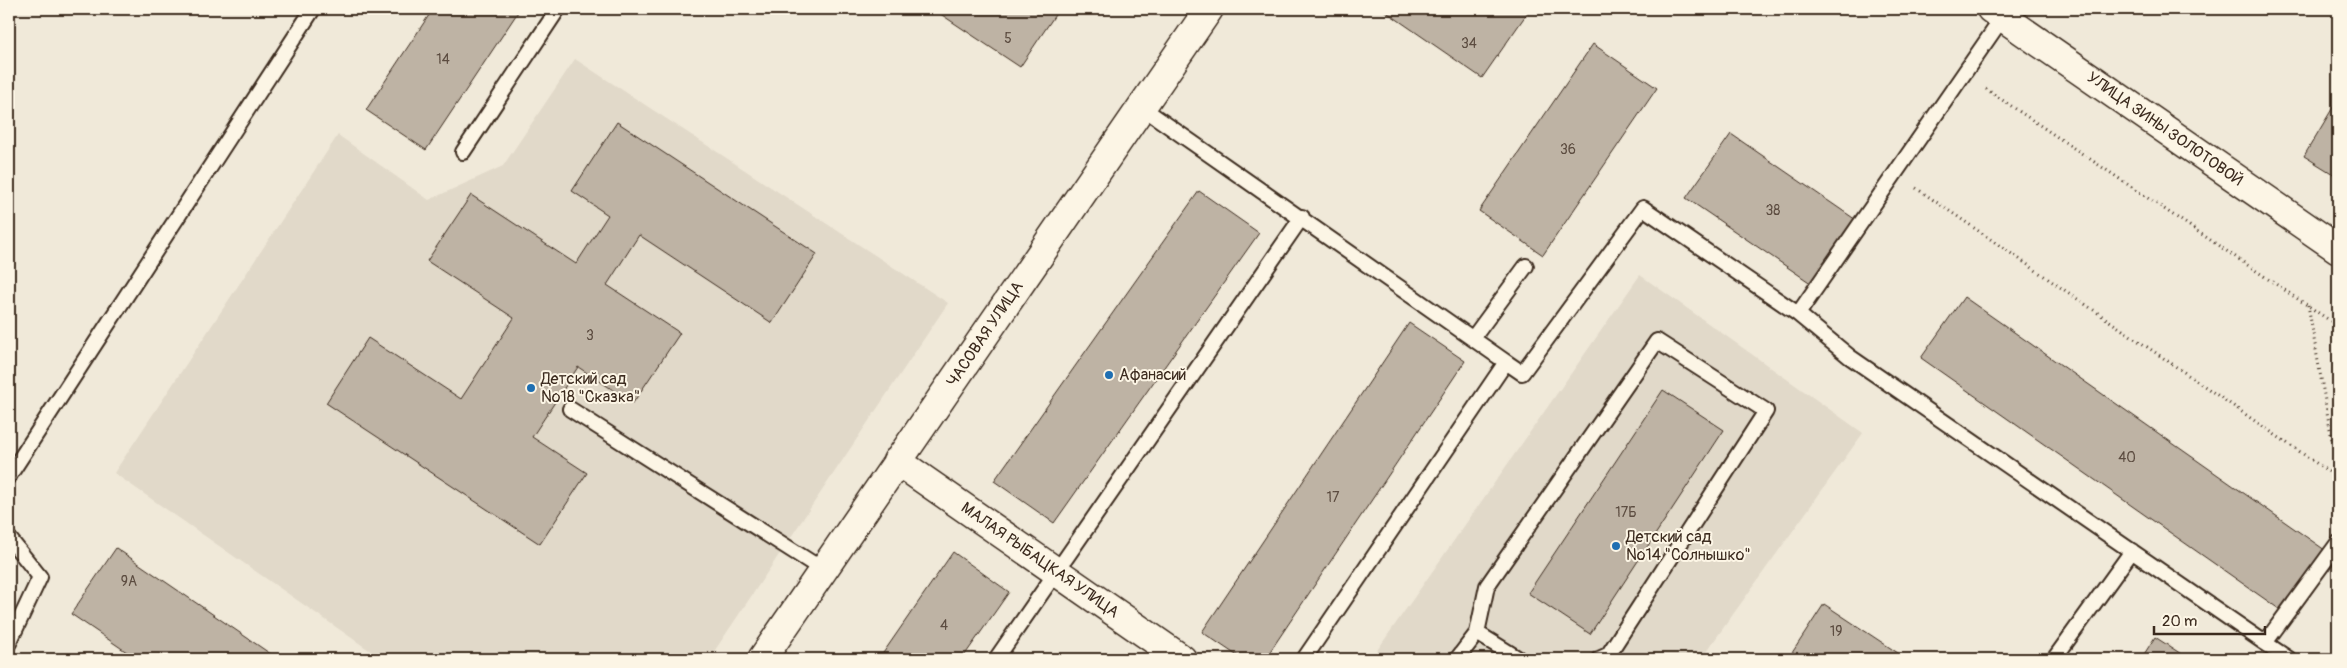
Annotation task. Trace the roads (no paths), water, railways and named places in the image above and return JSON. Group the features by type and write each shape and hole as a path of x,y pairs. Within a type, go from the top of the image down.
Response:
{"street":[{"name":"ЧАСОВАЯ УЛИЦА","path":"762,659 1140,106 1209,9"},
{"name":"УЛИЦА ЗИНЫ ЗОЛОТОВОЙ","path":"1997,13 2338,249"},
{"name":"МАЛАЯ РЫБАЦКАЯ УЛИЦА","path":"898,461 1182,659"}],"lane":[{"path":"9,476 313,9"},
{"path":"464,152 558,9"},
{"path":"1798,314 1964,74 1997,13"},
{"path":"1140,106 1302,217 1522,373 1643,208 1798,314 1850,357 2289,659"},
{"path":"996,659 1302,217"},
{"path":"1473,338 1526,266"},
{"path":"1457,659 1477,632 1487,586 1657,342 1766,411 1608,655 1600,659"},
{"path":"1304,659 1506,362"},
{"path":"570,409 823,570"},
{"path":"9,538 40,577 9,642"},
{"path":"2265,643 2338,543"},
{"path":"2054,659 2132,551"},
{"path":"1477,632 1519,659"}],"place":[{"name":"Афанасий","path":"1109,375"},
{"name":"Детский сад №18 \"Сказка\"","path":"531,388"},
{"name":"Детский сад №14 \"Солнышко\"","path":"1616,546"}]}
